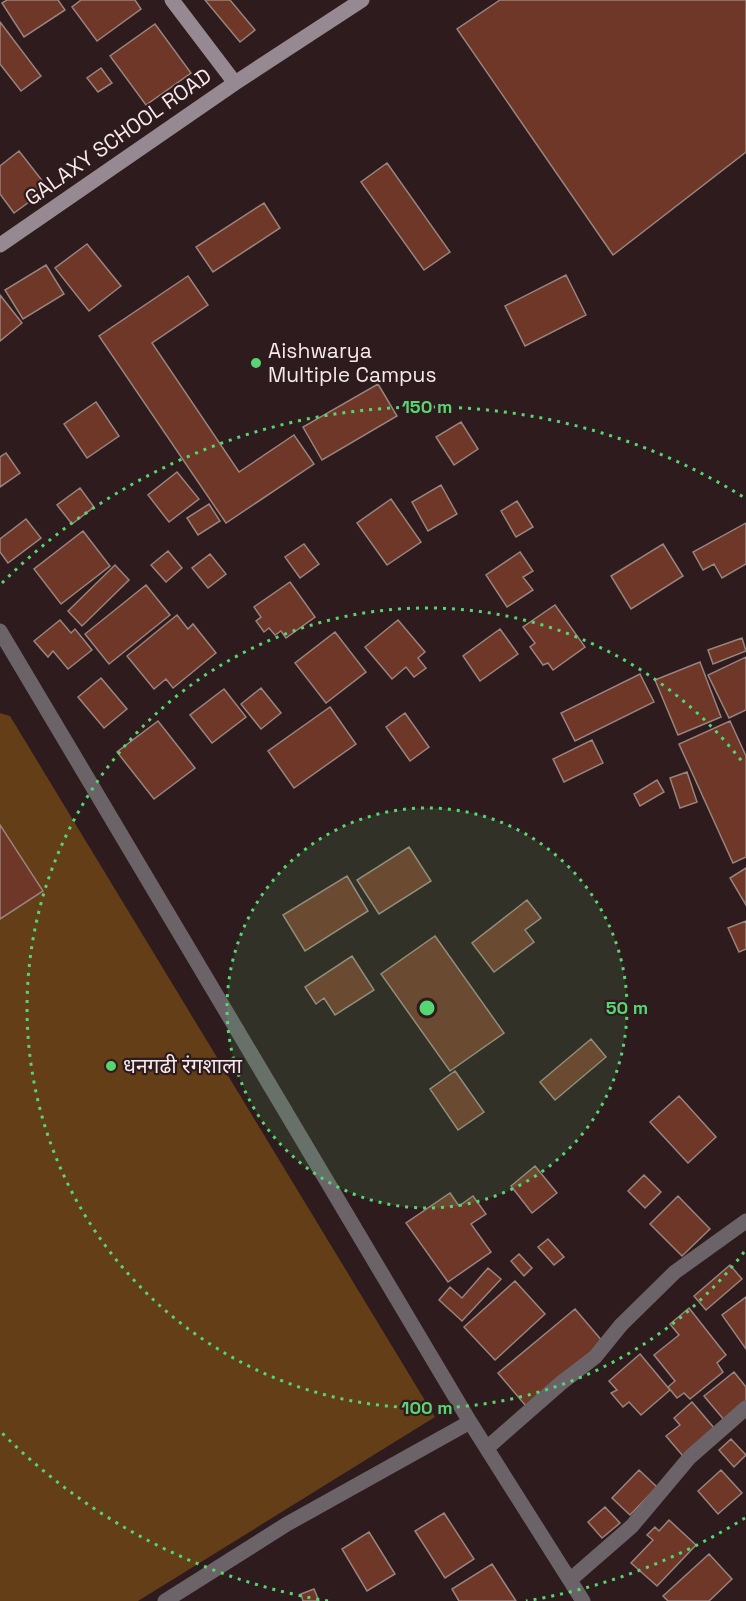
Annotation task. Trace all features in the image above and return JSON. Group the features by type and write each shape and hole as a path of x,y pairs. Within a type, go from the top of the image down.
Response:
{"street":[{"name":"GALAXY SCHOOL ROAD","path":"0,245 235,83 172,0"},
{"path":"235,83 362,0"},
{"path":"2,638 470,1422 583,1601"},
{"path":"487,1448 561,1383 595,1357 621,1324 675,1272 746,1221"},
{"path":"570,1580 632,1526 690,1457 746,1408"},
{"path":"165,1601 287,1524 470,1422"}],"shaded area":[{"name":"धनगढी रंगशाला","path":"0,713 10,716 435,1417 138,1601 0,1601"}],"building":[{"path":"7,0 58,0 65,10 24,37 2,3"},
{"path":"81,0 135,0 141,9 97,41 72,7"},
{"path":"205,0 230,0 255,30 240,42"},
{"path":"500,0 746,0 746,152 613,255 457,29"},
{"path":"0,22 41,76 21,91 0,64"},
{"path":"155,24 191,73 146,105 110,56"},
{"path":"101,68 112,83 98,92 87,78"},
{"path":"19,151 48,188 14,213 0,194 0,166"},
{"path":"387,163 450,252 424,270 361,182"},
{"path":"264,203 280,228 213,272 196,247"},
{"path":"87,244 121,286 89,311 55,268"},
{"path":"46,265 64,294 23,319 5,290"},
{"path":"566,275 586,315 525,346 505,306"},
{"path":"188,276 208,305 152,343 239,472 294,435 314,464 226,523 99,336"},
{"path":"0,295 22,323 0,341"},
{"path":"378,384 397,416 322,460 303,427"},
{"path":"96,402 119,436 87,458 64,424"},
{"path":"461,422 478,449 454,465 436,437"},
{"path":"6,453 20,473 0,487 0,457"},
{"path":"177,472 199,499 169,522 148,495"},
{"path":"441,485 457,514 428,531 412,502"},
{"path":"80,488 94,507 72,524 57,505"},
{"path":"391,499 421,542 387,565 357,523"},
{"path":"517,501 533,527 516,537 501,511"},
{"path":"209,504 220,521 198,535 187,518"},
{"path":"26,519 41,538 8,563 0,552 0,539"},
{"path":"746,523 746,564 722,578 714,564 703,570 693,552"},
{"path":"83,531 110,566 61,604 34,569"},
{"path":"304,544 319,564 300,578 285,557"},
{"path":"663,544 683,576 631,609 611,576"},
{"path":"168,551 182,568 166,582 151,565"},
{"path":"520,552 533,571 523,577 533,590 507,607 486,575"},
{"path":"210,554 226,574 208,588 192,568"},
{"path":"115,565 129,580 82,626 68,611"},
{"path":"290,582 315,617 286,638 281,631 275,635 269,628 264,632 256,621 261,617 254,607"},
{"path":"146,585 170,615 109,664 85,634"},
{"path":"555,605 585,647 553,670 548,663 543,665 530,647 535,643 523,627"},
{"path":"177,615 188,629 193,624 216,653 173,688 166,679 154,689 127,656"},
{"path":"60,620 71,633 75,629 92,650 68,669 53,651 48,657 34,641"},
{"path":"398,620 425,652 418,658 426,668 414,677 406,667 392,679 365,647"},
{"path":"500,629 518,654 480,681 463,656"},
{"path":"335,632 366,672 326,703 295,663"},
{"path":"742,638 746,651 713,664 708,650"},
{"path":"746,657 746,710 729,718 708,675"},
{"path":"700,662 721,717 678,735 655,680"},
{"path":"640,674 654,702 575,741 561,713"},
{"path":"101,678 127,709 104,728 78,697"},
{"path":"261,688 281,713 261,729 241,704"},
{"path":"224,689 246,717 212,743 190,715"},
{"path":"330,707 356,744 294,788 268,751"},
{"path":"405,713 429,747 410,761 386,727"},
{"path":"158,721 195,768 154,799 117,752"},
{"path":"730,721 746,756 746,857 733,863 679,744"},
{"path":"592,740 603,763 564,782 553,759"},
{"path":"687,772 697,802 680,808 670,778"},
{"path":"657,780 664,792 640,806 634,794"},
{"path":"0,825 43,891 0,919"},
{"path":"409,847 431,881 379,914 357,880"},
{"path":"746,868 746,905 730,878"},
{"path":"347,876 368,911 305,951 283,915"},
{"path":"527,900 541,918 525,930 534,942 494,972 472,943"},
{"path":"746,921 746,949 739,952 728,928"},
{"path":"435,936 504,1033 450,1071 381,974"},
{"path":"352,956 374,990 335,1015 324,998 316,1004 305,987"},
{"path":"591,1039 606,1057 555,1100 540,1082"},
{"path":"455,1071 484,1112 458,1130 430,1089"},
{"path":"679,1096 716,1137 688,1163 650,1122"},
{"path":"535,1166 557,1193 532,1213 511,1186"},
{"path":"644,1175 661,1192 645,1208 628,1191"},
{"path":"450,1193 459,1206 473,1196 486,1214 471,1224 491,1252 448,1282 406,1223"},
{"path":"678,1196 710,1229 682,1256 650,1224"},
{"path":"548,1239 564,1257 554,1265 538,1247"},
{"path":"519,1254 532,1268 524,1276 511,1261"},
{"path":"730,1265 742,1279 706,1310 694,1296"},
{"path":"488,1268 501,1279 462,1321 439,1300 450,1287 462,1298"},
{"path":"515,1281 545,1314 495,1360 464,1327"},
{"path":"746,1297 746,1349 722,1315"},
{"path":"689,1308 726,1355 717,1363 723,1372 690,1399 684,1393 677,1398 668,1387 675,1381 654,1355 679,1335 670,1324"},
{"path":"575,1309 603,1342 526,1406 498,1373"},
{"path":"640,1354 670,1390 641,1415 629,1402 623,1407 611,1393 617,1390 609,1381"},
{"path":"734,1372 746,1387 746,1404 725,1421 704,1396"},
{"path":"692,1402 715,1429 683,1456 666,1436 680,1425 674,1418"},
{"path":"731,1439 746,1455 734,1467 719,1450"},
{"path":"639,1470 657,1487 630,1515 612,1498"},
{"path":"721,1470 742,1493 718,1514 698,1491"},
{"path":"605,1507 620,1523 602,1538 588,1522"},
{"path":"444,1513 474,1559 445,1578 415,1531"},
{"path":"669,1520 696,1545 657,1586 631,1563 653,1540 647,1535 655,1527 659,1531"},
{"path":"369,1532 395,1574 367,1591 342,1549"},
{"path":"709,1554 732,1579 709,1601 668,1601 663,1596"},
{"path":"492,1564 516,1601 459,1601 452,1589"},
{"path":"314,1589 319,1601 303,1601 301,1594"}],"place":[{"name":"Aishwarya Multiple Campus","path":"256,363"},
{"name":"धनगढी रंगशाला","path":"111,1066"}]}
